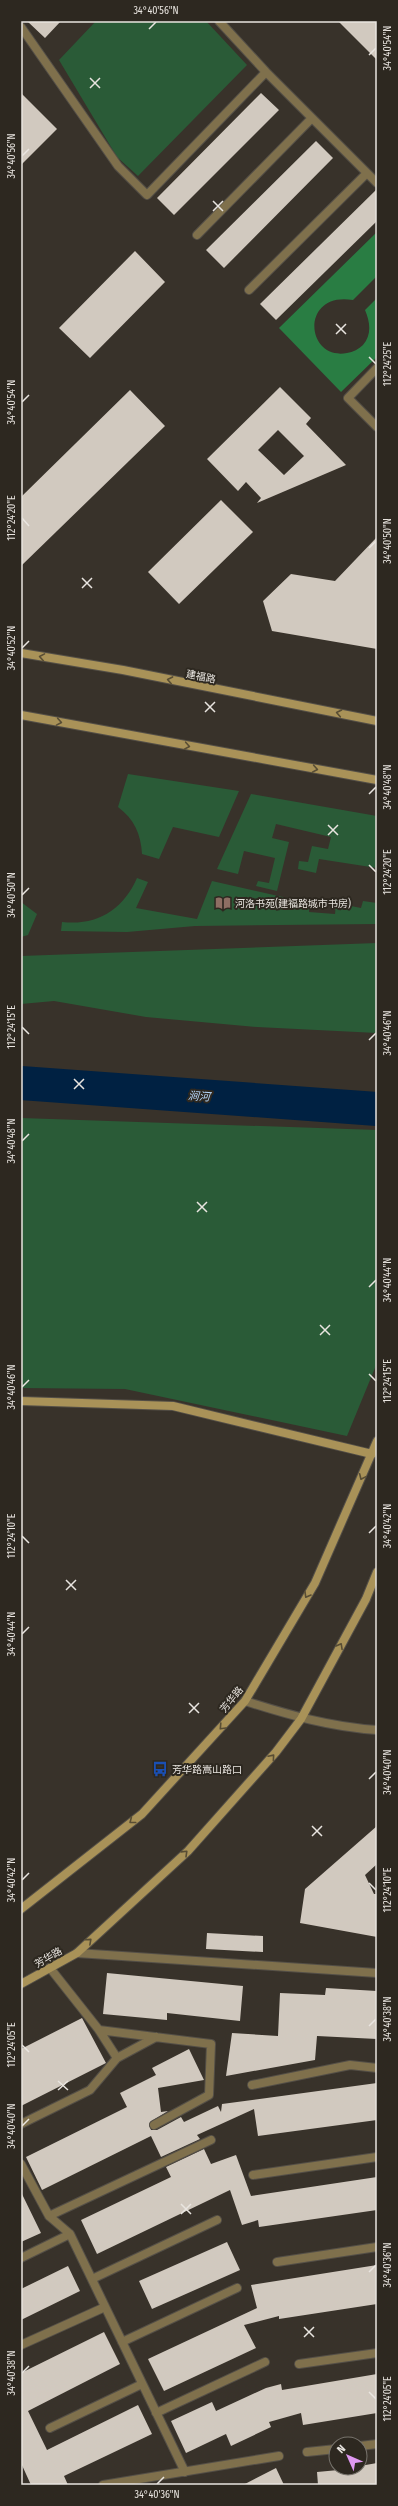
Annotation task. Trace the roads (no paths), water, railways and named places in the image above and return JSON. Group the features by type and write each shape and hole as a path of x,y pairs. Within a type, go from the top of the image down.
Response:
{"main road":[{"name":"建福路","path":"21,653 123,670 377,721"},
{"path":"21,715 377,780"},
{"path":"21,1401 173,1406 372,1454"},
{"name":"芳华路","path":"21,1909 142,1814 245,1701 315,1583 377,1441"},
{"name":"芳华路","path":"21,1984 77,1953 188,1851 276,1752 301,1718 366,1599 377,1572"}],"street":[{"path":"219,21 266,72 377,183"},
{"path":"21,27 118,166 147,194 266,72"},
{"path":"197,235 312,118"},
{"path":"249,290 367,173"},
{"path":"377,368 348,398 377,427"},
{"path":"245,1701 301,1718 340,1727 377,1730"},
{"path":"77,1953 377,1973"},
{"path":"50,1968 99,2030 117,2058"},
{"path":"99,2030 211,2044 209,2095 154,2125"},
{"path":"21,2124 90,2090 117,2058 156,2037"},
{"path":"252,2085 350,2065 377,2068"},
{"path":"49,2216 211,2140"},
{"path":"253,2174 377,2157"},
{"path":"21,2164 49,2216 70,2234 185,2472"},
{"path":"92,2279 217,2220"},
{"path":"21,2258 70,2234"},
{"path":"277,2262 377,2247"},
{"path":"122,2342 237,2288"},
{"path":"21,2346 105,2308"},
{"path":"299,2364 377,2353"},
{"path":"156,2413 265,2362"},
{"path":"50,2428 142,2384"},
{"path":"307,2452 328,2450"},
{"path":"103,2485 279,2456"}],"waterway":[{"name":"涧河","path":"21,1083 377,1109"}],"place":[{"name":"河洛书苑(建福路城市书房)","path":"223,903"},
{"name":"芳华路嵩山路口","path":"160,1769"}]}
